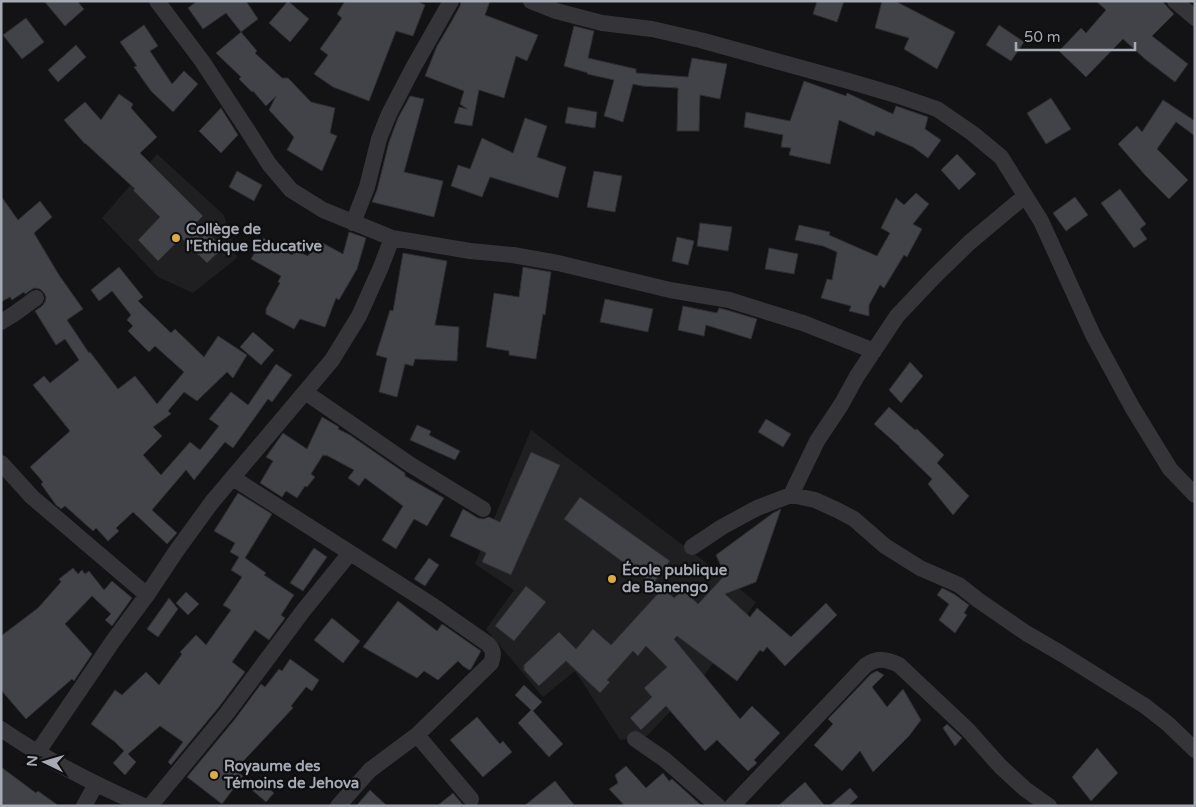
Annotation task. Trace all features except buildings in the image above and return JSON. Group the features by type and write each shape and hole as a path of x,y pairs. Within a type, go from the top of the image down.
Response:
{"street":[{"path":"157,1 202,61 269,164 291,190 323,210 392,238 558,263 670,290 729,300 803,324 874,352"},
{"path":"353,223 367,187 379,139 389,114 451,1"},
{"path":"530,1 556,11 602,23 652,29 700,40 896,95 937,110 972,133 1001,157 1041,221 1093,335 1132,407 1170,469 1195,495"},
{"path":"1175,1 1195,18"},
{"path":"791,495 817,441 897,316 970,242 1025,196"},
{"path":"37,753 113,641 212,502 332,360 359,316 392,238"},
{"path":"1,322 36,298"},
{"path":"304,392 411,465 483,508"},
{"path":"1,463 32,497 147,595"},
{"path":"233,478 456,622 488,644 493,650 494,656 491,663 417,734 370,770 338,806"},
{"path":"692,547 722,527 757,508 791,495 815,500 854,519 885,546 920,568 958,585 1026,633 1145,706 1168,724 1195,750"},
{"path":"150,806 227,713 303,611 350,553"},
{"path":"732,806 865,666 872,661 878,660 889,661 899,665 968,730 1000,766 1049,806"},
{"path":"1,729 37,753 96,784 144,806"},
{"path":"417,734 471,799"},
{"path":"635,739 664,759 718,806"},
{"path":"84,806 96,784"}],"shaded area":[{"name":"Collège de l'Ethique Educative","path":"157,154 224,215 237,258 193,293 158,277 102,218"},
{"name":"École publique de Banengo","path":"531,430 756,602 704,676 647,736 620,740 575,671 543,697 486,629 514,590 475,564"}],"place":[{"name":"Collège de l'Ethique Educative","path":"176,238"},
{"name":"École publique de Banengo","path":"612,579"},
{"name":"Royaume des Témoins de Jehova","path":"214,775"}]}
